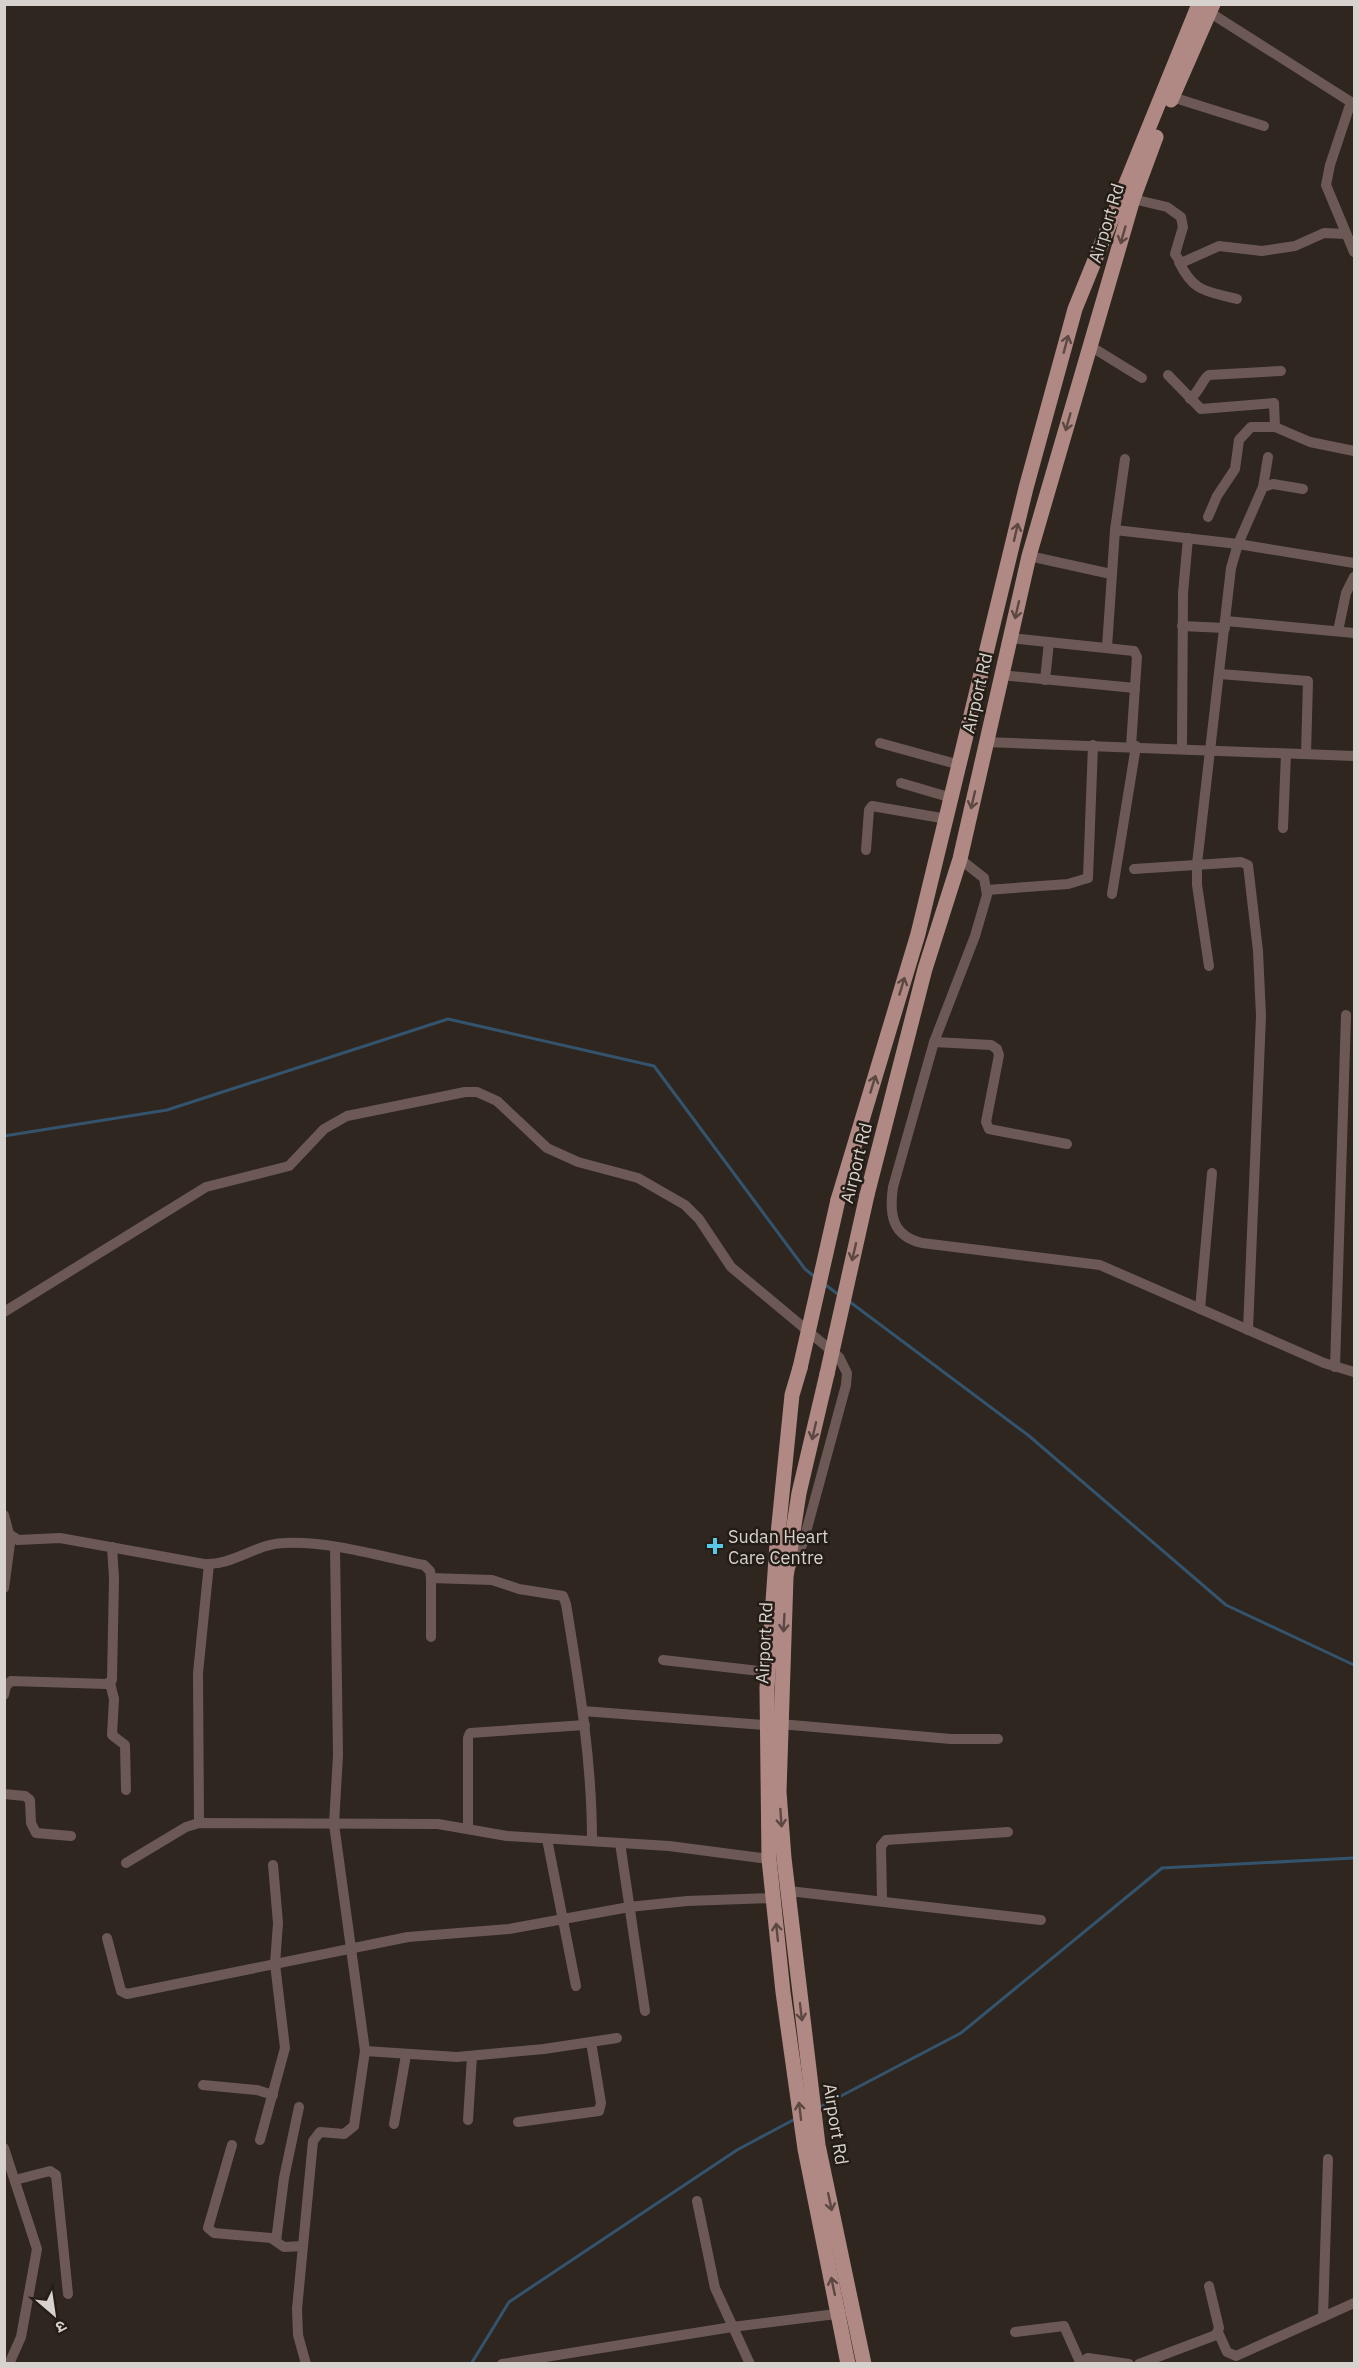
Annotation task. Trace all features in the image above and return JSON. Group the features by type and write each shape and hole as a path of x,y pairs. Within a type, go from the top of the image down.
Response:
{"main road":[{"name":"Airport Rd","path":"864,2364 846,2313 811,2147 802,2074 789,1891 773,1725 786,1574 799,1493 867,1195 926,969 960,858 1029,556 1133,199 1172,97 1201,7"},
{"path":"802,2074 769,1859 773,1725 768,1672 777,1544 791,1406 838,1200 918,934 1026,488 1075,309 1201,7"},
{"path":"846,2313 848,2364"}],"street":[{"path":"1201,7 1353,103 1326,180 1328,191 1354,252"},
{"path":"1172,97 1264,126"},
{"path":"1133,199 1167,207 1181,217 1183,227 1175,254 1189,280 1199,289 1237,299"},
{"path":"1179,262 1187,262 1219,246 1262,251 1295,246 1324,233 1346,234"},
{"path":"1090,346 1142,378"},
{"path":"1190,399 1199,391 1204,378 1209,375 1281,371"},
{"path":"1168,375 1198,407 1204,409 1274,403 1275,427"},
{"path":"1208,517 1217,496 1235,469 1236,449 1243,433 1251,427 1275,427 1310,442 1354,451"},
{"path":"1209,966 1197,885 1197,864 1212,751 1231,568 1238,543 1263,487 1268,457"},
{"path":"1107,647 1115,530 1125,459"},
{"path":"1263,487 1273,484 1303,489"},
{"path":"1115,530 1238,543 1354,563"},
{"path":"1182,748 1182,626 1184,565 1188,538"},
{"path":"1029,556 1111,574"},
{"path":"1338,631 1346,593 1354,577"},
{"path":"1182,626 1226,624 1354,633"},
{"path":"1010,638 1136,652 1133,746 1112,894"},
{"path":"1045,680 1048,642"},
{"path":"1001,675 1135,688"},
{"path":"1220,675 1308,681 1305,754"},
{"path":"986,742 1354,756"},
{"path":"880,743 960,765"},
{"path":"987,890 1068,884 1088,878 1094,745"},
{"path":"1283,828 1286,754"},
{"path":"901,783 952,798"},
{"path":"866,850 869,810 873,806 946,819"},
{"path":"960,858 984,878 987,890 975,936 934,1042 893,1187 892,1216 902,1234 922,1243 1100,1265 1335,1367 1354,1372"},
{"path":"1134,869 1197,864 1247,864 1258,951 1262,1016 1248,1330"},
{"path":"1335,1367 1346,1015"},
{"path":"934,1042 991,1045 997,1049 999,1055 986,1122 989,1129 1067,1144"},
{"path":"4,1312 206,1187 289,1166 324,1129 334,1122 347,1116 465,1092 477,1092 497,1101 547,1148 578,1162 638,1178 686,1205 699,1220 731,1268 839,1357 844,1366 846,1385 806,1533 798,1555 786,1574"},
{"path":"1200,1309 1212,1173"},
{"path":"4,1515 11,1536 4,1588"},
{"path":"11,1536 23,1540 54,1537 209,1564 274,1544 285,1543 335,1548 424,1564 430,1571 431,1578 431,1638"},
{"path":"112,1547 114,1578 114,1676 110,1683 114,1699 112,1735 125,1745 126,1790"},
{"path":"306,2364 297,2322 313,2141 320,2132 344,2134 354,2126 365,2050 334,1824 338,1755 335,1548"},
{"path":"199,1823 198,1673 209,1564"},
{"path":"431,1578 492,1580 519,1589 562,1596 566,1604 585,1725 592,1806 592,1840"},
{"path":"663,1660 768,1672"},
{"path":"4,1695 6,1686 11,1681 110,1683"},
{"path":"583,1711 951,1739 998,1739"},
{"path":"468,1827 468,1738 471,1733 585,1725"},
{"path":"4,1794 28,1797 31,1803 31,1823 36,1833 71,1836"},
{"path":"126,1863 181,1829 199,1823 416,1823 468,1827 507,1836 620,1842 769,1859"},
{"path":"882,1902 881,1846 886,1840 1008,1832"},
{"path":"548,1839 576,1986"},
{"path":"620,1842 645,2011"},
{"path":"260,2140 285,2048 275,1964 278,1923 273,1865"},
{"path":"789,1891 1041,1920"},
{"path":"107,1938 122,1991 127,1994 408,1937 508,1929 628,1907 704,1899 774,1898"},
{"path":"365,2050 406,2055 472,2056 617,2038"},
{"path":"518,2122 599,2110 601,2103 591,2042"},
{"path":"394,2124 406,2055"},
{"path":"468,2120 472,2056"},
{"path":"203,2085 257,2090 273,2095"},
{"path":"276,2241 284,2178 298,2107"},
{"path":"232,2145 208,2228 214,2233 276,2241 284,2247 303,2246"},
{"path":"4,2148 37,2249 21,2337 9,2364"},
{"path":"1323,2317 1328,2159"},
{"path":"15,2180 50,2171 56,2175 68,2294"},
{"path":"698,2201 715,2288 750,2364"},
{"path":"1209,2286 1218,2332 1227,2352 1236,2356 1354,2303"},
{"path":"502,2364 732,2327 846,2313"},
{"path":"1015,2332 1064,2326 1080,2363 1088,2358 1129,2364"},
{"path":"1139,2364 1153,2361 1213,2337 1218,2332"}],"waterway":[{"path":"4,1136 167,1110 448,1019 654,1066 805,1269 815,1277"},
{"path":"823,1283 839,1295"},
{"path":"850,1302 1028,1435 1226,1605 1354,1665"},
{"path":"820,2107 961,2033 1162,1868 1354,1858"},
{"path":"471,2364 509,2302 737,2150 795,2119"}],"place":[{"name":"Sudan Heart Care Centre","path":"715,1546"}]}
